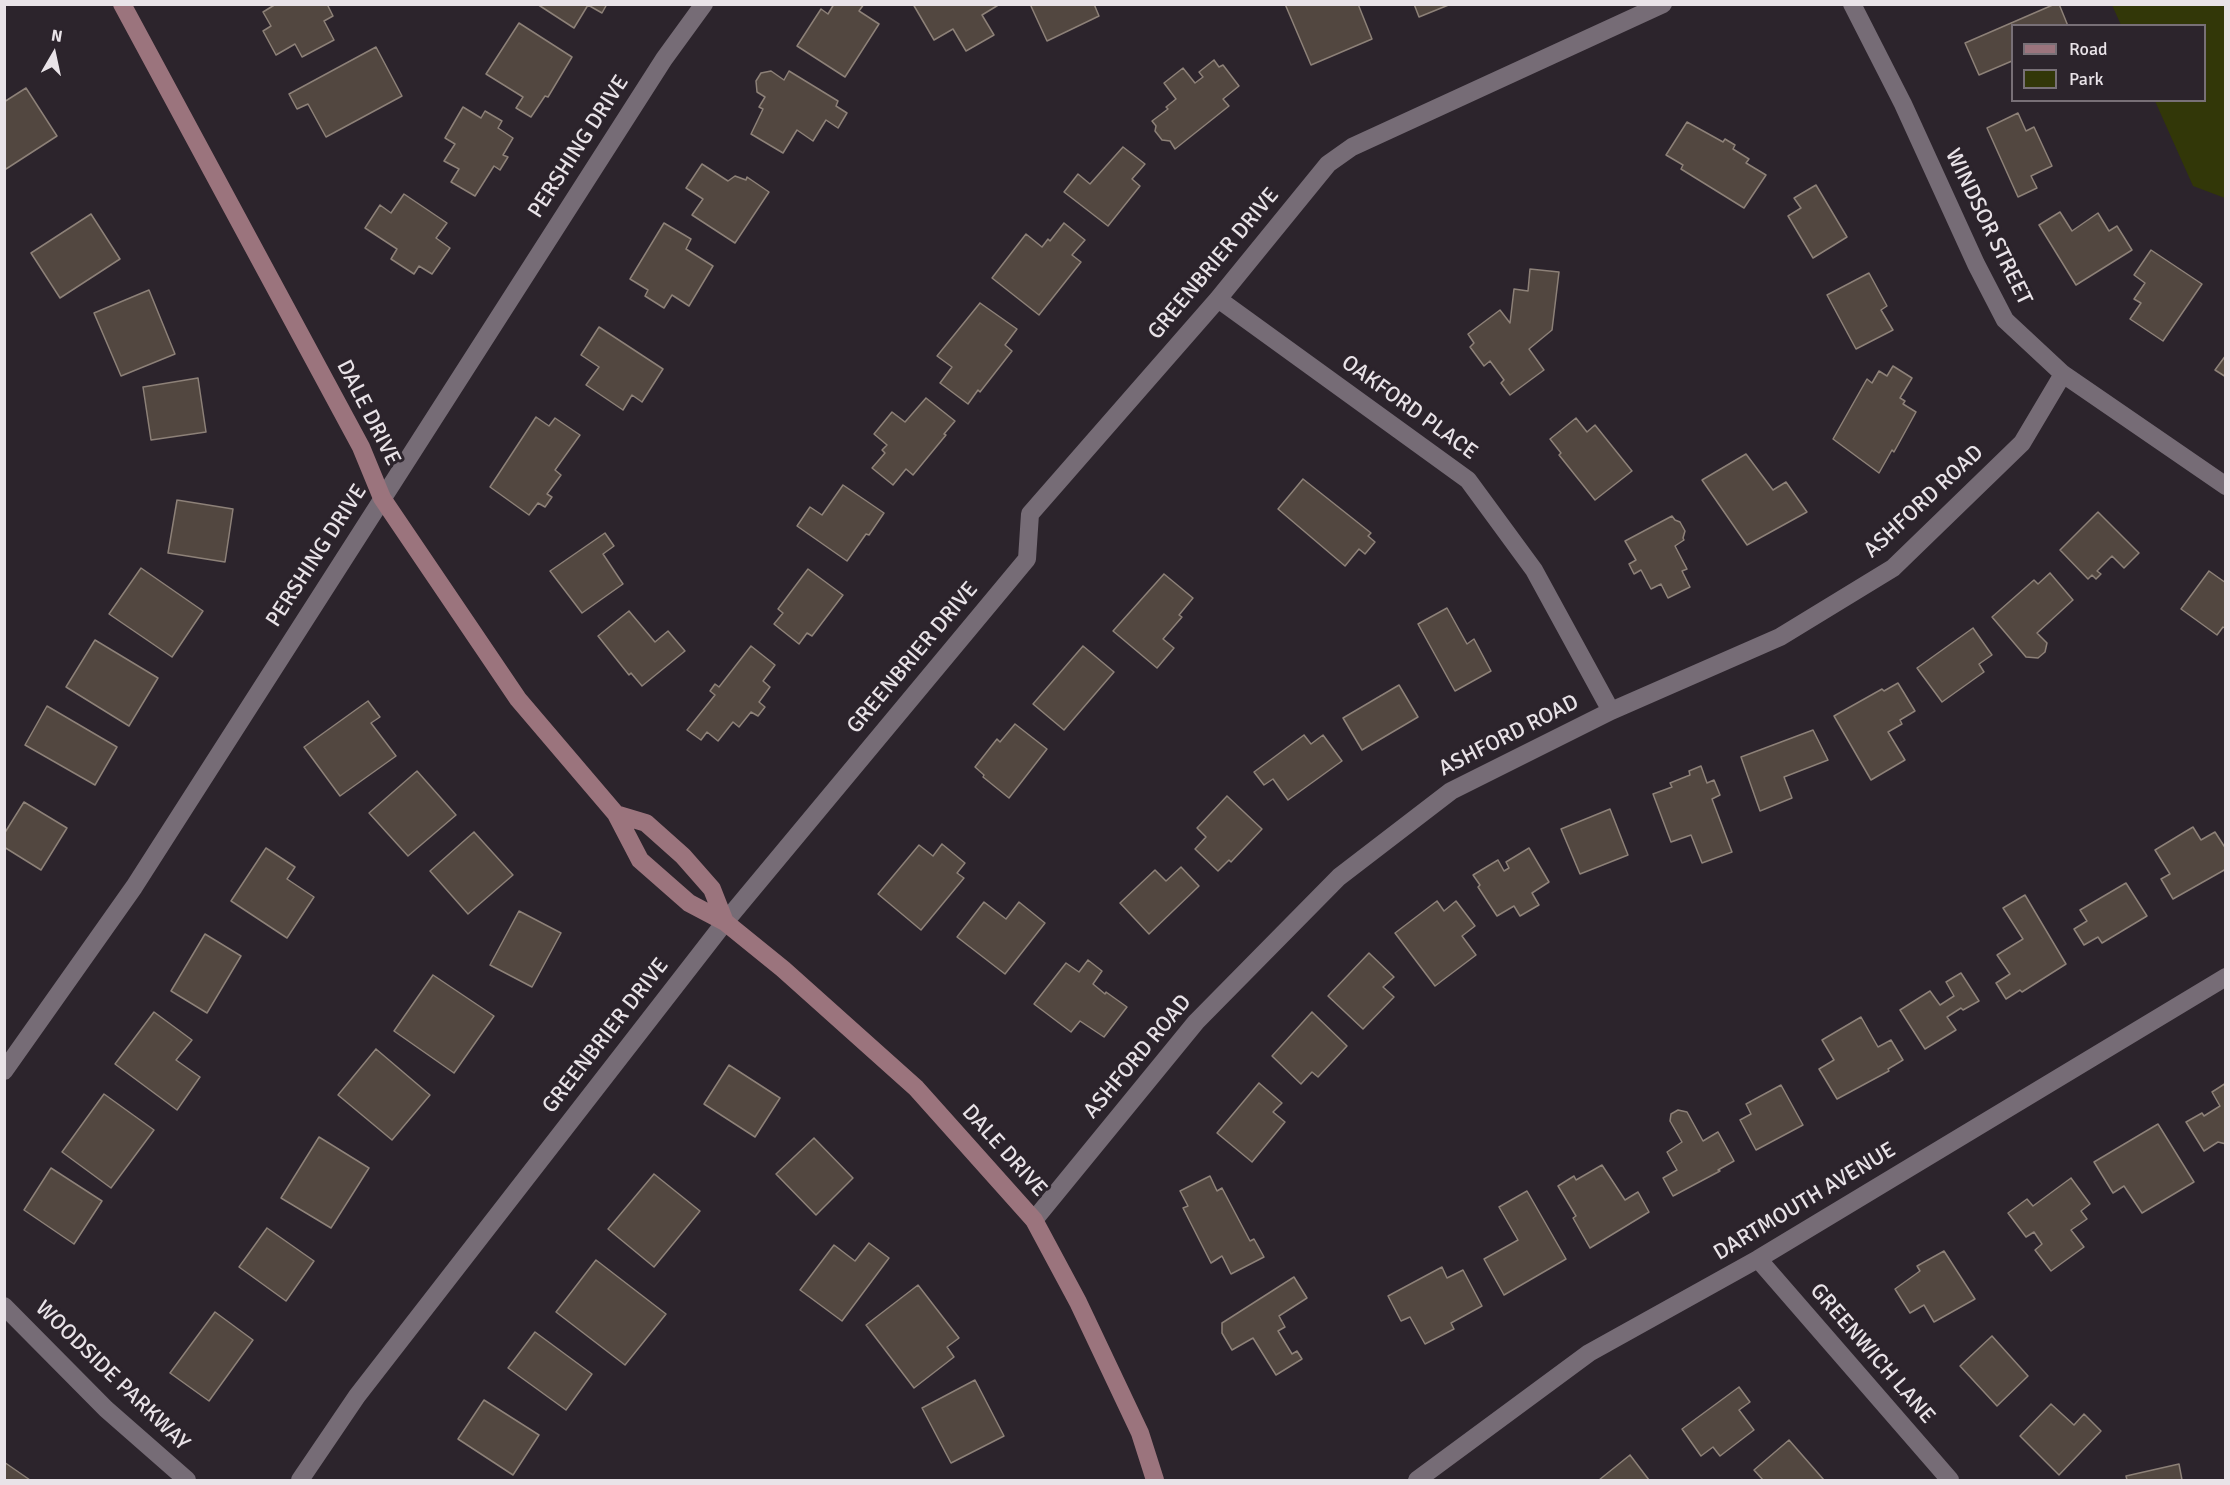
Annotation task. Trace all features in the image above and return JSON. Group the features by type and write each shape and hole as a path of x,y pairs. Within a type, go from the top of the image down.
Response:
{"street":[{"name":"DALE DRIVE","path":"122,4 361,447 382,498 518,699 616,814 640,860 689,903 725,922 783,969 916,1088 1034,1220 1078,1302 1135,1423 1155,1480"},
{"name":"PERSHING DRIVE","path":"4,1071 134,887 664,59 704,4"},
{"name":"GREENBRIER DRIVE","path":"300,1480 357,1396 725,922 1027,559 1030,514 1218,299 1328,164 1352,147 1663,4"},
{"name":"WINDSOR STREET","path":"1852,4 1903,104 2004,320 2063,374 2226,486"},
{"name":"OAKFORD PLACE","path":"1218,299 1468,480 1534,570 1611,711"},
{"name":"ASHFORD ROAD","path":"1034,1220 1196,1022 1339,877 1451,791 1611,711 1780,637 1893,568 2022,443 2063,374"},
{"name":"DALE DRIVE","path":"616,814 646,823 683,856 712,889 725,922"},
{"name":"DARTMOUTH AVENUE","path":"1417,1480 1589,1353 1758,1259 2226,977"},
{"name":"GREENWICH LANE","path":"1758,1259 1950,1480"},
{"name":"WOODSIDE PARKWAY","path":"4,1306 106,1409 187,1480"}],"green space":[{"path":"2112,5 2225,5 2225,198 2193,186 2155,102 2206,102 2206,24 2121,24"}],"building":[{"path":"276,4 327,4 333,16 324,21 334,40 302,57 295,44 276,55 263,31 271,26 263,12"},
{"path":"537,4 607,4 602,13 588,5 574,28"},
{"path":"834,4 864,4 859,11 879,24 845,77 797,46 821,9 828,14"},
{"path":"913,4 1000,4 982,15 994,35 966,51 953,29 934,40"},
{"path":"1030,4 1094,4 1099,16 1047,41"},
{"path":"1285,4 1358,4 1372,39 1311,65"},
{"path":"1414,4 1451,4 1419,17"},
{"path":"2055,4 2059,4 2067,24 2011,24 2011,61 1979,75 1965,43"},
{"path":"519,23 572,57 548,97 545,96 531,117 516,108 523,97 486,74"},
{"path":"376,47 402,96 326,137 308,104 297,109 289,94"},
{"path":"1214,60 1219,67 1223,65 1239,86 1223,99 1229,106 1175,149 1170,141 1162,140 1155,131 1156,126 1152,121 1168,109 1166,107 1176,99 1164,83 1183,68 1195,83 1203,77 1199,72"},
{"path":"771,71 784,80 789,71 838,101 836,106 847,113 838,128 826,120 813,141 797,130 783,153 751,134 763,109 759,107 765,97 757,92 756,81 761,73"},
{"path":"26,88 57,136 6,169 4,166 4,102"},
{"path":"463,107 481,118 485,111 502,121 498,128 513,138 503,155 508,157 500,170 494,166 475,196 451,182 459,169 444,161 455,144 445,138"},
{"path":"2018,113 2026,131 2034,127 2052,166 2031,176 2037,188 2018,197 1987,128"},
{"path":"1687,122 1723,142 1725,139 1735,145 1733,149 1749,159 1746,163 1766,175 1744,208 1681,169 1683,165 1666,155"},
{"path":"1123,147 1145,164 1132,179 1140,186 1108,226 1064,192 1078,174 1090,184"},
{"path":"702,164 728,181 735,176 746,180 747,177 769,192 735,243 692,215 703,199 686,188"},
{"path":"1816,185 1847,237 1813,258 1788,216 1801,208 1794,198"},
{"path":"404,194 447,223 436,238 450,248 432,274 419,266 414,274 391,259 397,249 365,228 380,205 391,213"},
{"path":"2060,212 2072,231 2098,213 2109,231 2117,226 2132,250 2076,285 2039,225"},
{"path":"91,214 120,259 60,298 31,253"},
{"path":"664,223 691,239 686,249 713,266 689,306 672,295 664,308 645,296 648,290 630,279"},
{"path":"1064,223 1085,240 1072,255 1081,262 1039,315 992,278 1026,234 1042,247 1048,239 1050,241"},
{"path":"2151,250 2202,284 2163,341 2130,319 2141,303 2134,299 2145,283 2134,275"},
{"path":"1530,269 1559,272 1552,330 1529,349 1544,370 1510,395 1501,383 1504,380 1490,361 1484,366 1470,347 1474,343 1468,334 1500,310 1510,323 1514,289 1528,291"},
{"path":"1869,273 1887,306 1881,310 1893,330 1856,349 1827,295"},
{"path":"149,290 175,354 121,376 94,313"},
{"path":"980,303 1017,329 1005,345 1012,351 968,404 940,383 952,367 937,356"},
{"path":"599,327 663,369 642,402 632,395 623,410 586,385 599,367 581,355"},
{"path":"2226,355 2226,377 2215,370"},
{"path":"1893,366 1912,378 1900,398 1905,401 1903,404 1916,412 1894,452 1892,450 1879,473 1833,439 1867,379 1872,383 1879,371 1887,376"},
{"path":"198,378 206,432 151,440 143,387"},
{"path":"926,398 955,421 913,475 906,469 893,485 872,468 885,453 882,450 887,445 874,434 892,412 905,422"},
{"path":"536,417 549,426 555,418 580,435 555,470 561,475 547,494 552,497 545,507 538,503 529,515 490,487"},
{"path":"1576,418 1587,432 1595,425 1632,471 1595,500 1559,455 1561,453 1550,439"},
{"path":"1746,454 1773,490 1786,482 1807,512 1747,545 1702,480"},
{"path":"1303,479 1371,533 1368,536 1375,542 1365,554 1359,549 1345,566 1278,509"},
{"path":"843,485 884,513 847,561 797,526 810,507 822,515"},
{"path":"177,500 233,509 225,562 168,553"},
{"path":"2098,512 2139,553 2124,568 2112,556 2097,571 2101,574 2096,579 2092,575 2088,579 2060,550"},
{"path":"1672,516 1680,522 1685,531 1684,540 1675,546 1687,569 1682,571 1690,587 1668,598 1661,584 1651,589 1641,570 1634,574 1629,564 1636,560 1625,541"},
{"path":"605,533 614,546 603,554 623,584 582,613 550,571"},
{"path":"141,568 203,611 172,657 109,614"},
{"path":"808,569 843,595 812,636 807,633 799,644 774,624 783,613 778,609"},
{"path":"2209,571 2226,583 2226,629 2223,627 2217,635 2181,609"},
{"path":"2050,573 2073,600 2037,633 2047,643 2045,652 2038,658 2026,657 1992,617 2034,580 2038,584"},
{"path":"1164,574 1193,598 1179,615 1182,617 1163,639 1174,648 1157,668 1113,631"},
{"path":"1447,608 1467,644 1474,639 1491,671 1455,691 1418,624"},
{"path":"629,611 655,642 668,631 685,651 642,686 631,673 629,675 598,636"},
{"path":"1973,628 1992,655 1979,664 1984,672 1942,702 1917,668"},
{"path":"95,640 158,678 129,726 66,687"},
{"path":"751,646 775,665 763,681 770,687 759,702 765,707 758,716 751,712 739,727 733,722 718,741 707,732 701,740 687,730 715,695 710,691 715,684 719,687"},
{"path":"1083,646 1114,672 1064,730 1033,704"},
{"path":"1898,683 1915,711 1900,720 1902,724 1888,732 1905,760 1871,780 1834,716 1882,689 1884,691"},
{"path":"1399,685 1418,717 1362,750 1343,718"},
{"path":"368,701 380,717 371,723 396,756 340,796 304,747"},
{"path":"47,706 117,747 95,785 25,745"},
{"path":"1015,724 1047,749 1009,798 983,777 984,775 975,767 997,739 1000,742"},
{"path":"1813,730 1828,760 1784,777 1792,798 1760,811 1741,757"},
{"path":"1304,735 1311,744 1323,735 1342,761 1288,800 1273,779 1264,785 1254,772"},
{"path":"1701,766 1707,783 1714,780 1720,795 1712,799 1732,852 1702,863 1691,835 1671,842 1653,794 1672,787 1670,783 1690,775 1689,771"},
{"path":"417,771 456,815 408,856 369,813"},
{"path":"1227,796 1262,829 1231,862 1229,860 1218,871 1195,849 1206,837 1197,828"},
{"path":"24,802 67,828 41,870 4,847 4,834"},
{"path":"1610,809 1628,855 1580,874 1561,829"},
{"path":"2193,827 2201,840 2215,832 2226,849 2226,869 2173,899 2161,879 2170,874 2155,850"},
{"path":"474,832 513,875 468,914 430,871"},
{"path":"942,844 965,863 957,873 964,878 921,930 878,894 919,845 933,856"},
{"path":"266,848 295,867 287,879 314,897 287,938 231,901"},
{"path":"1529,848 1549,882 1532,893 1539,905 1520,916 1514,906 1497,916 1473,875 1498,860 1504,871 1509,868 1506,862"},
{"path":"1181,867 1199,886 1149,934 1120,903 1155,870 1166,881"},
{"path":"2126,883 2147,916 2102,943 2098,937 2084,945 2074,929 2087,921 2080,910"},
{"path":"2025,895 2066,964 2022,992 2020,990 2006,999 1996,983 2010,974 1997,955 2023,939 2003,908"},
{"path":"1437,901 1444,911 1456,901 1475,926 1462,936 1476,955 1435,986 1395,933"},
{"path":"984,902 1006,919 1019,902 1045,923 1005,974 957,937"},
{"path":"519,911 561,933 532,987 490,965"},
{"path":"205,934 241,956 207,1013 171,991"},
{"path":"1369,953 1394,977 1383,987 1394,997 1363,1029 1328,996"},
{"path":"1088,960 1102,971 1093,984 1127,1007 1104,1037 1080,1021 1071,1032 1034,1004 1066,963 1079,972"},
{"path":"1961,973 1979,1001 1947,1017 1956,1030 1925,1049 1900,1010 1930,991 1940,1005 1954,996 1946,982"},
{"path":"433,975 494,1016 454,1073 394,1031"},
{"path":"154,1012 192,1040 176,1060 200,1077 177,1110 115,1064"},
{"path":"1312,1012 1347,1046 1318,1077 1312,1072 1301,1084 1272,1056"},
{"path":"1861,1017 1878,1047 1891,1040 1903,1060 1888,1069 1889,1071 1837,1099 1819,1069 1834,1060 1822,1040"},
{"path":"376,1049 430,1095 392,1140 338,1095"},
{"path":"729,1065 780,1098 755,1137 704,1104"},
{"path":"1259,1083 1282,1103 1273,1112 1285,1122 1252,1162 1217,1133"},
{"path":"2226,1083 2226,1144 2218,1142 2204,1151 2186,1122 2202,1113 2204,1116 2220,1106 2212,1092"},
{"path":"1781,1085 1803,1125 1756,1150 1740,1120 1751,1114 1746,1104"},
{"path":"104,1094 154,1130 111,1188 62,1152"},
{"path":"1678,1110 1687,1112 1703,1141 1718,1132 1734,1161 1673,1196 1663,1178 1677,1170 1667,1152 1682,1142 1670,1121 1671,1114"},
{"path":"2158,1124 2194,1182 2142,1213 2124,1186 2113,1193 2094,1162"},
{"path":"319,1137 369,1168 331,1228 281,1198"},
{"path":"814,1138 853,1178 816,1215 776,1174"},
{"path":"1602,1165 1625,1200 1638,1192 1649,1212 1590,1248 1573,1218 1576,1216 1558,1186 1574,1176 1576,1180"},
{"path":"51,1168 102,1201 74,1244 24,1210"},
{"path":"654,1174 700,1211 654,1267 608,1229"},
{"path":"1210,1176 1217,1191 1222,1188 1250,1241 1254,1239 1264,1257 1231,1274 1222,1256 1211,1263 1183,1208 1188,1206 1180,1191"},
{"path":"2071,1178 2090,1204 2081,1211 2087,1219 2071,1230 2084,1247 2051,1271 2035,1250 2042,1244 2034,1232 2026,1237 2008,1213 2027,1199 2033,1206"},
{"path":"1527,1191 1566,1259 1504,1295 1484,1259 1518,1240 1499,1207"},
{"path":"267,1228 314,1261 286,1301 239,1267"},
{"path":"869,1243 889,1258 842,1321 800,1290 834,1245 855,1261"},
{"path":"1944,1251 1975,1299 1934,1322 1924,1305 1910,1313 1895,1289 1920,1271 1917,1266"},
{"path":"596,1260 666,1314 625,1365 556,1312"},
{"path":"1442,1267 1447,1278 1463,1270 1482,1306 1451,1323 1454,1329 1425,1344 1410,1317 1401,1321 1388,1296"},
{"path":"1294,1277 1307,1298 1279,1316 1285,1327 1278,1331 1292,1354 1297,1351 1302,1359 1276,1375 1253,1338 1232,1350 1222,1333 1222,1323"},
{"path":"918,1285 959,1338 947,1347 954,1357 914,1388 866,1325"},
{"path":"215,1312 253,1340 209,1401 170,1373"},
{"path":"535,1332 592,1374 566,1410 508,1368"},
{"path":"1992,1336 2028,1376 1997,1406 1960,1366"},
{"path":"975,1380 1004,1436 951,1463 922,1408"},
{"path":"1739,1387 1750,1402 1739,1410 1754,1430 1720,1456 1713,1447 1701,1456 1682,1429"},
{"path":"484,1400 539,1435 513,1475 458,1439"},
{"path":"2051,1404 2074,1425 2084,1414 2101,1431 2059,1475 2020,1436"},
{"path":"1789,1440 1824,1480 1763,1480 1754,1470"},
{"path":"1630,1455 1649,1480 1599,1480"},
{"path":"4,1462 30,1480 4,1480"},
{"path":"2179,1464 2182,1480 2127,1480 2126,1476"}]}
